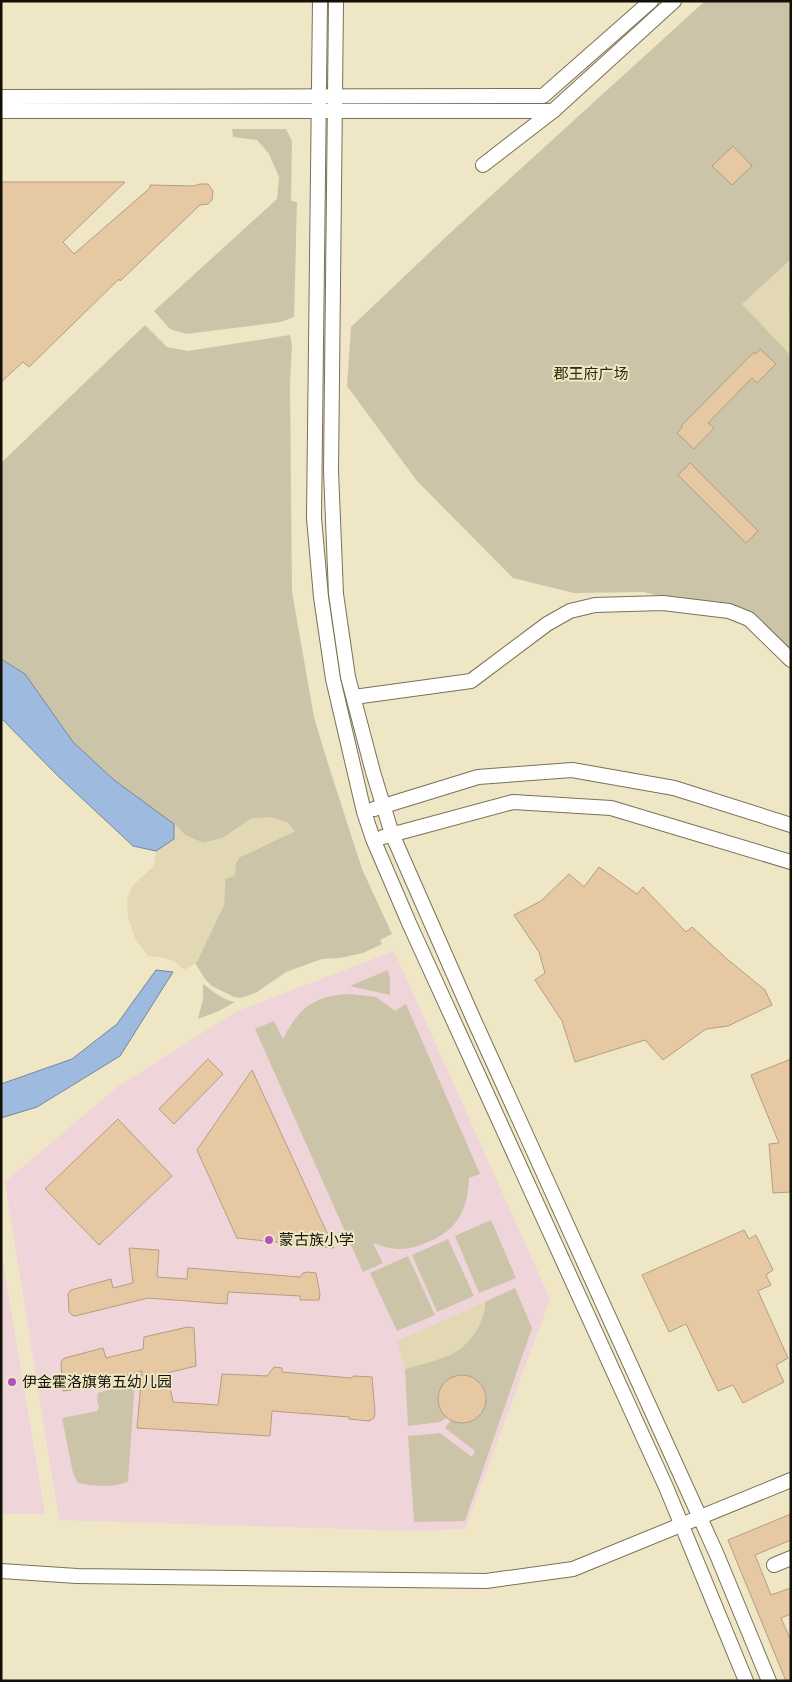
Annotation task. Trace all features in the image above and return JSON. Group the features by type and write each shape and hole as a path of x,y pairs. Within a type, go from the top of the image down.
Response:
{"street":[{"path":"320,1 314,518 321,597 334,679 364,812 373,839 409,923 682,1524 746,1681"},
{"path":"336,1 331,471 336,594 348,677 392,834 700,1517 769,1681"},
{"path":"1,97 543,96 651,1"},
{"path":"482,164 553,111 674,1"},
{"path":"1,111 553,111"},
{"path":"354,697 471,680 547,624 570,611 595,605 663,602 729,611 749,619 791,660"},
{"path":"364,812 478,776 572,770 674,788 791,825"},
{"path":"373,839 513,802 612,808 791,862"},
{"path":"1,1571 77,1576 486,1581 573,1569 791,1480"},
{"path":"774,1565 791,1558"}],"shaded area":[{"name":"蒙古族小学","path":"394,951 550,1299 465,1529 410,1531 59,1520 5,1182 116,1088 235,1012"},
{"name":"伊金霍洛旗第五幼儿园","path":"1,1250 45,1514 1,1514"}],"green space":[{"name":"郡王府广场","path":"705,1 791,1 791,655 780,644 723,613 644,592 574,593 513,578 417,481 347,386 351,327 449,234"},
{"path":"232,129 286,129 292,141 291,201 297,202 294,317 281,322 186,334 170,329 154,311 277,199 279,177 269,154 257,140 233,137"},
{"path":"145,325 167,347 188,351 290,335 292,344 290,383 292,592 314,717 362,869 392,934 380,940 382,944 363,953 340,958 322,959 286,972 257,992 241,998 234,997 212,986 195,963 224,905 225,878 240,857 295,831 252,818 223,838 203,843 185,835 174,824 114,780 73,742 25,674 1,659 1,463"},
{"path":"388,970 390,995 350,986"},
{"path":"203,984 222,997 235,1002 198,1019 203,999"},
{"path":"349,994 376,997 395,1011 406,1004 480,1174 469,1178 463,1209 454,1225 447,1231 428,1242 414,1247 394,1249 373,1243 383,1263 363,1272 255,1029 274,1021 283,1039 295,1019 308,1006 336,995"},
{"path":"491,1220 516,1278 479,1293 455,1236"},
{"path":"448,1239 474,1296 437,1312 412,1255"},
{"path":"408,1256 435,1315 397,1331 370,1273"},
{"path":"515,1288 532,1328 465,1521 414,1522 408,1436 440,1433 472,1457 475,1451 445,1428 451,1420 447,1418 440,1422 408,1426 405,1369 450,1355 461,1348 485,1309 485,1302"},
{"path":"135,1382 128,1481 111,1486 78,1483 73,1473 62,1418 97,1411 99,1407 98,1393"}],"sand":[{"path":"791,259 791,294 789,304 791,356 742,304"},
{"path":"269,817 287,822 295,831 240,857 236,863 235,876 225,879 224,905 197,962 184,970 172,961 148,956 135,938 128,917 127,899 133,885 154,866 156,851 174,839 174,824 185,835 203,843 223,838 252,818"},
{"path":"485,1302 479,1326 464,1346 445,1357 405,1369 397,1341"}],"water":[{"path":"1,659 25,674 73,742 114,780 174,824 174,839 156,851 133,846 58,776 1,718"},
{"path":"156,970 173,972 120,1056 37,1107 1,1118 1,1084 72,1059 117,1024"}],"building":[{"path":"733,146 752,166 732,185 712,166"},
{"path":"1,182 125,182 63,242 74,254 150,188 150,185 193,186 208,184 213,191 212,200 208,204 200,205 120,281 119,279 29,367 23,362 1,382"},
{"path":"760,349 776,364 757,383 752,378 708,423 714,428 694,449 677,433 682,428 681,426 754,352 756,354"},
{"path":"690,463 758,531 746,543 678,475"},
{"path":"599,867 637,894 643,887 686,932 692,927 765,990 772,1005 728,1026 706,1029 663,1060 645,1040 575,1062 562,1021 535,980 545,973 539,952 514,915 541,901 569,874 584,887"},
{"path":"208,1059 223,1074 174,1124 159,1109"},
{"path":"791,1059 791,1192 773,1193 769,1144 779,1143 751,1075"},
{"path":"252,1070 334,1248 237,1238 197,1150"},
{"path":"118,1119 172,1176 99,1245 45,1189"},
{"path":"744,1230 749,1239 756,1235 773,1270 766,1275 771,1285 758,1291 788,1358 776,1365 784,1382 743,1403 733,1385 718,1391 686,1324 669,1332 642,1275"},
{"path":"129,1248 159,1250 157,1277 187,1279 188,1268 300,1277 303,1273 316,1273 320,1294 319,1300 300,1300 300,1296 228,1292 227,1304 148,1298 75,1316 72,1315 69,1312 68,1294 71,1290 111,1279 113,1288 133,1283"},
{"path":"188,1327 194,1328 196,1366 167,1373 173,1402 218,1405 222,1374 267,1376 274,1367 282,1368 282,1372 351,1378 354,1376 372,1377 374,1418 369,1421 349,1419 349,1417 272,1411 270,1436 137,1428 142,1371 63,1391 61,1364 65,1358 103,1348 106,1358 143,1349 144,1337"},
{"path":"462,1375 471,1377 479,1382 484,1390 486,1399 484,1408 479,1416 471,1421 462,1423 453,1421 445,1416 440,1408 438,1399 440,1390 445,1382 453,1377"},
{"path":"791,1514 791,1540 755,1555 771,1595 791,1588 791,1614 781,1618 791,1641 791,1681 786,1681 728,1540"}],"place":[{"name":"蒙古族小学","path":"269,1240"},
{"name":"伊金霍洛旗第五幼儿园","path":"12,1382"}]}
